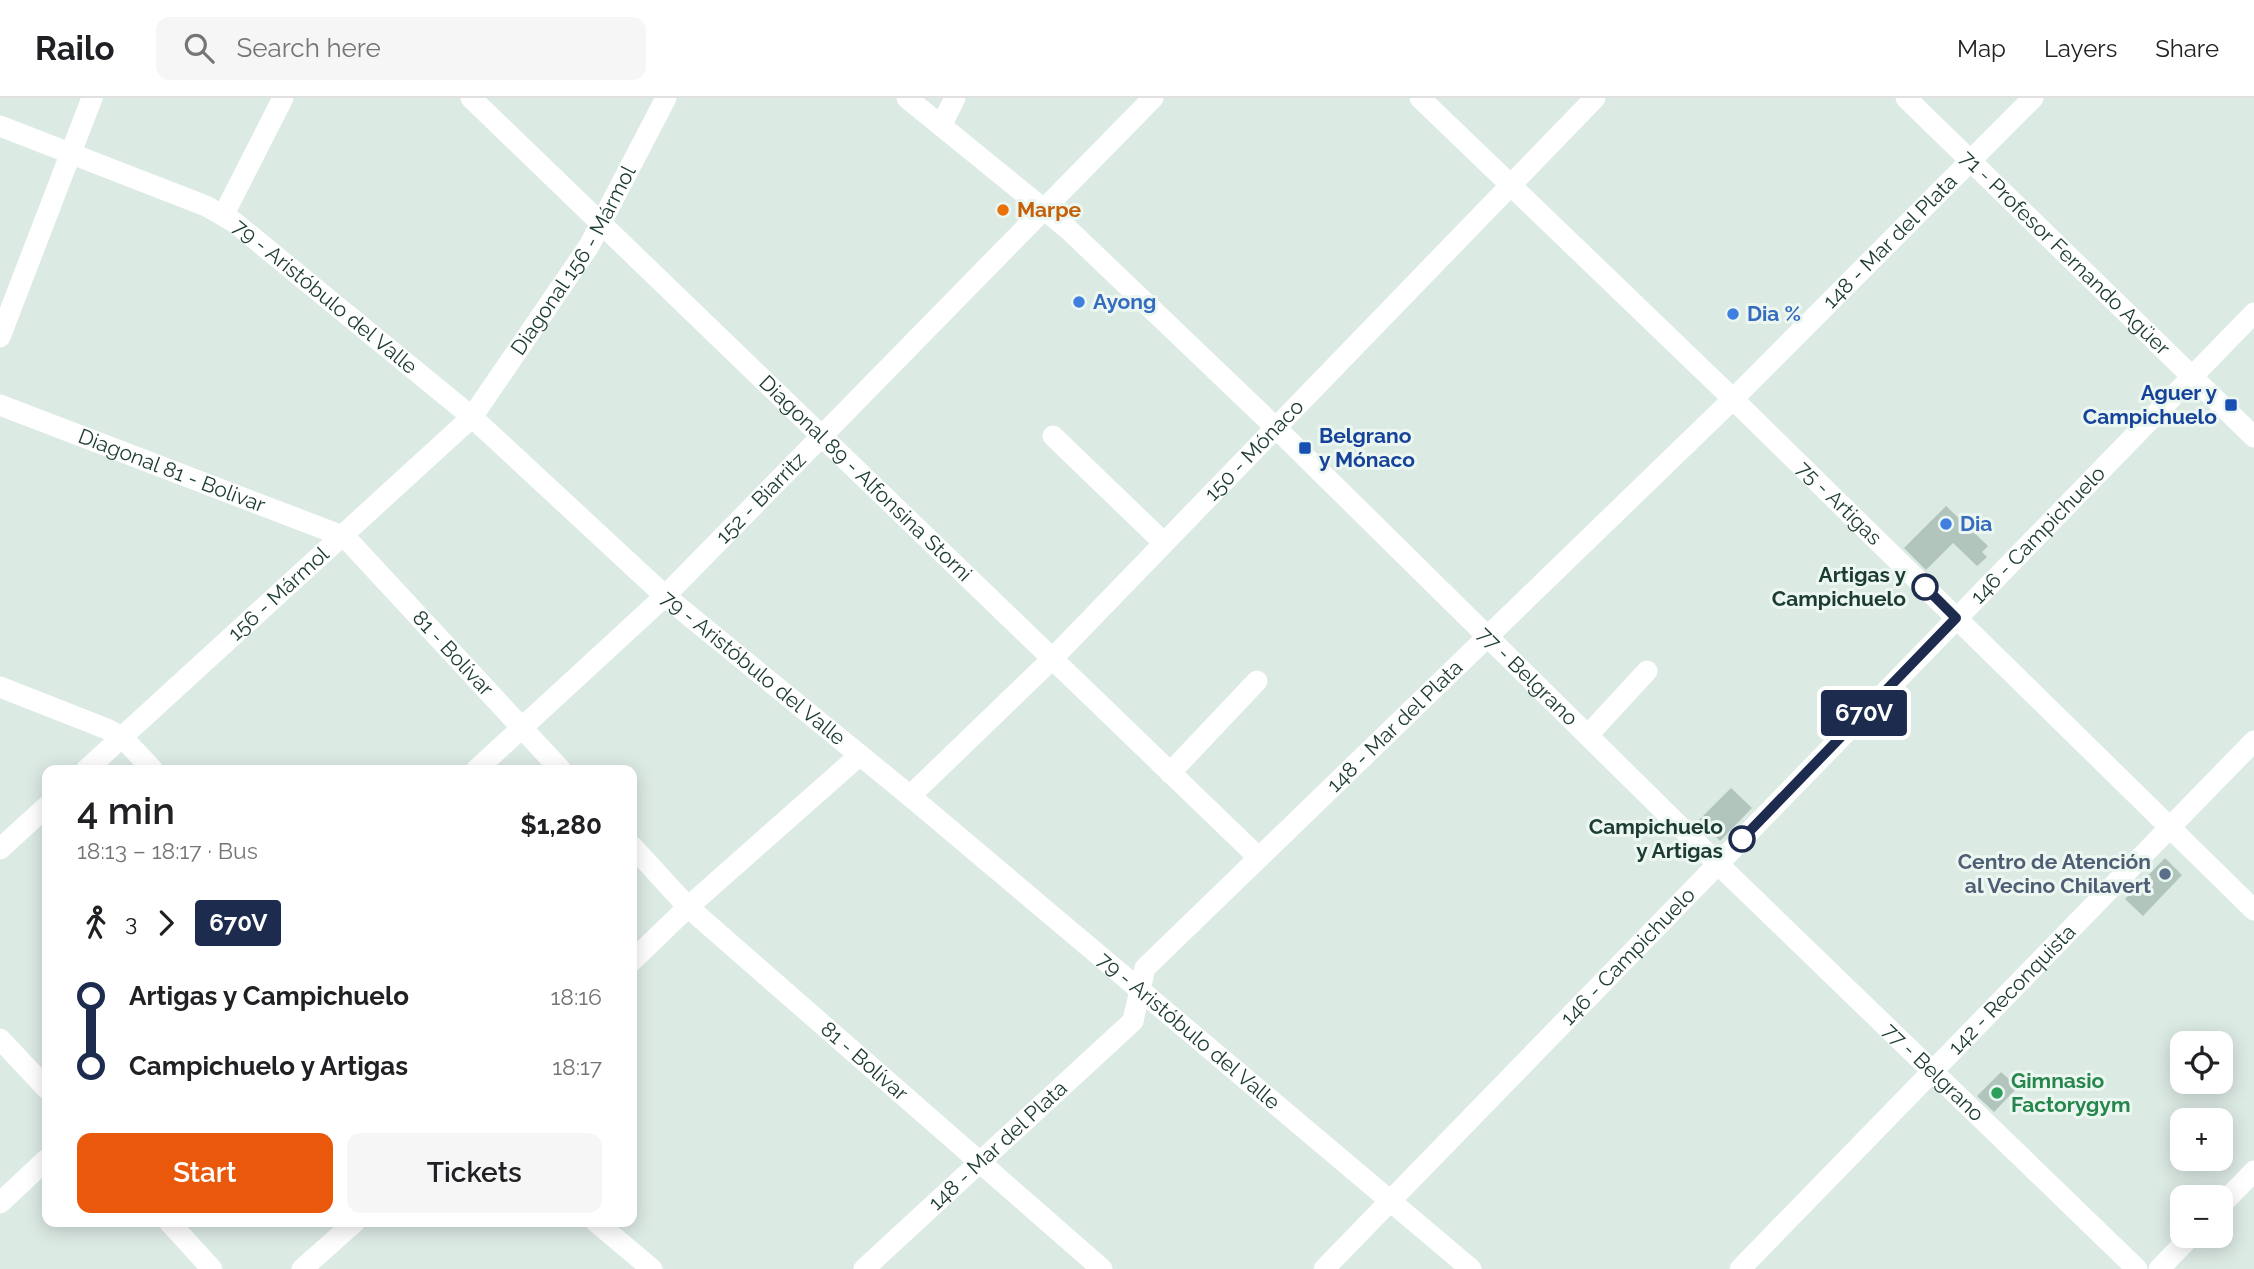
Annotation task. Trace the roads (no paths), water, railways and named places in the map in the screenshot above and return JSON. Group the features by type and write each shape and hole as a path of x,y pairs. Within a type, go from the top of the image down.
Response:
{"street":[{"path":"0,337 92,98"},
{"path":"223,215 283,98"},
{"name":"Diagonal 89 - Alfonsina Storni","path":"471,98 1259,858"},
{"name":"Diagonal 156 - Mármol","path":"472,418 602,223 666,98"},
{"name":"77 - Belgrano","path":"907,98 1044,208 1275,427 1718,864 2137,1269"},
{"path":"941,126 955,98"},
{"name":"152 - Biarritz","path":"481,765 665,596 1153,98"},
{"name":"75 - Artigas","path":"1420,98 1733,399 2254,910"},
{"name":"150 - Mónaco","path":"910,796 1051,660 1595,98"},
{"name":"71 - Profesor Fernando Agüer","path":"1906,98 2254,437"},
{"name":"148 - Mar del Plata","path":"864,1269 1133,1021 1145,968 1733,399 2033,98"},
{"name":"79 - Aristóbulo del Valle","path":"0,126 71,152 223,215 472,418 665,596 910,796 1471,1269"},
{"name":"146 - Campichuelo","path":"1324,1269 2254,313"},
{"name":"Diagonal 81 - Bolivar","path":"0,405 345,537"},
{"name":"156 - Mármol","path":"91,765 345,537 472,418"},
{"path":"1053,436 1163,542"},
{"name":"81 - Bolívar","path":"345,537 556,765"},
{"path":"1588,736 1647,671"},
{"path":"1170,773 1257,681"},
{"path":"0,687 122,737 148,765"},
{"name":"142 - Reconquista","path":"1740,1269 2254,741"},
{"path":"637,956 688,907 860,755"},
{"path":"0,849 42,811"},
{"name":"81 - Bolívar","path":"637,851 688,907 1102,1269"},
{"path":"0,1039 42,1084"},
{"path":"0,1203 42,1164"},
{"path":"2233,1193 2254,1171"},
{"path":"174,1227 212,1269"},
{"path":"303,1269 349,1227"},
{"path":"602,1227 652,1269"},
{"path":"2159,1269 2179,1248"}],"place":[{"name":"Marpe","path":"1003,210"},
{"name":"Ayong","path":"1079,302"},
{"name":"Dia %","path":"1733,314"},
{"name":"Aguer y Campichuelo","path":"2231,405"},
{"name":"Belgrano y Mónaco","path":"1305,448"},
{"name":"Dia","path":"1946,524"},
{"name":"Artigas y Campichuelo","path":"1925,587"},
{"name":"Campichuelo y Artigas","path":"1742,839"},
{"name":"Centro de Atención al Vecino Chilavert","path":"2165,874"},
{"name":"Gimnasio Factorygym","path":"1997,1093"}]}
